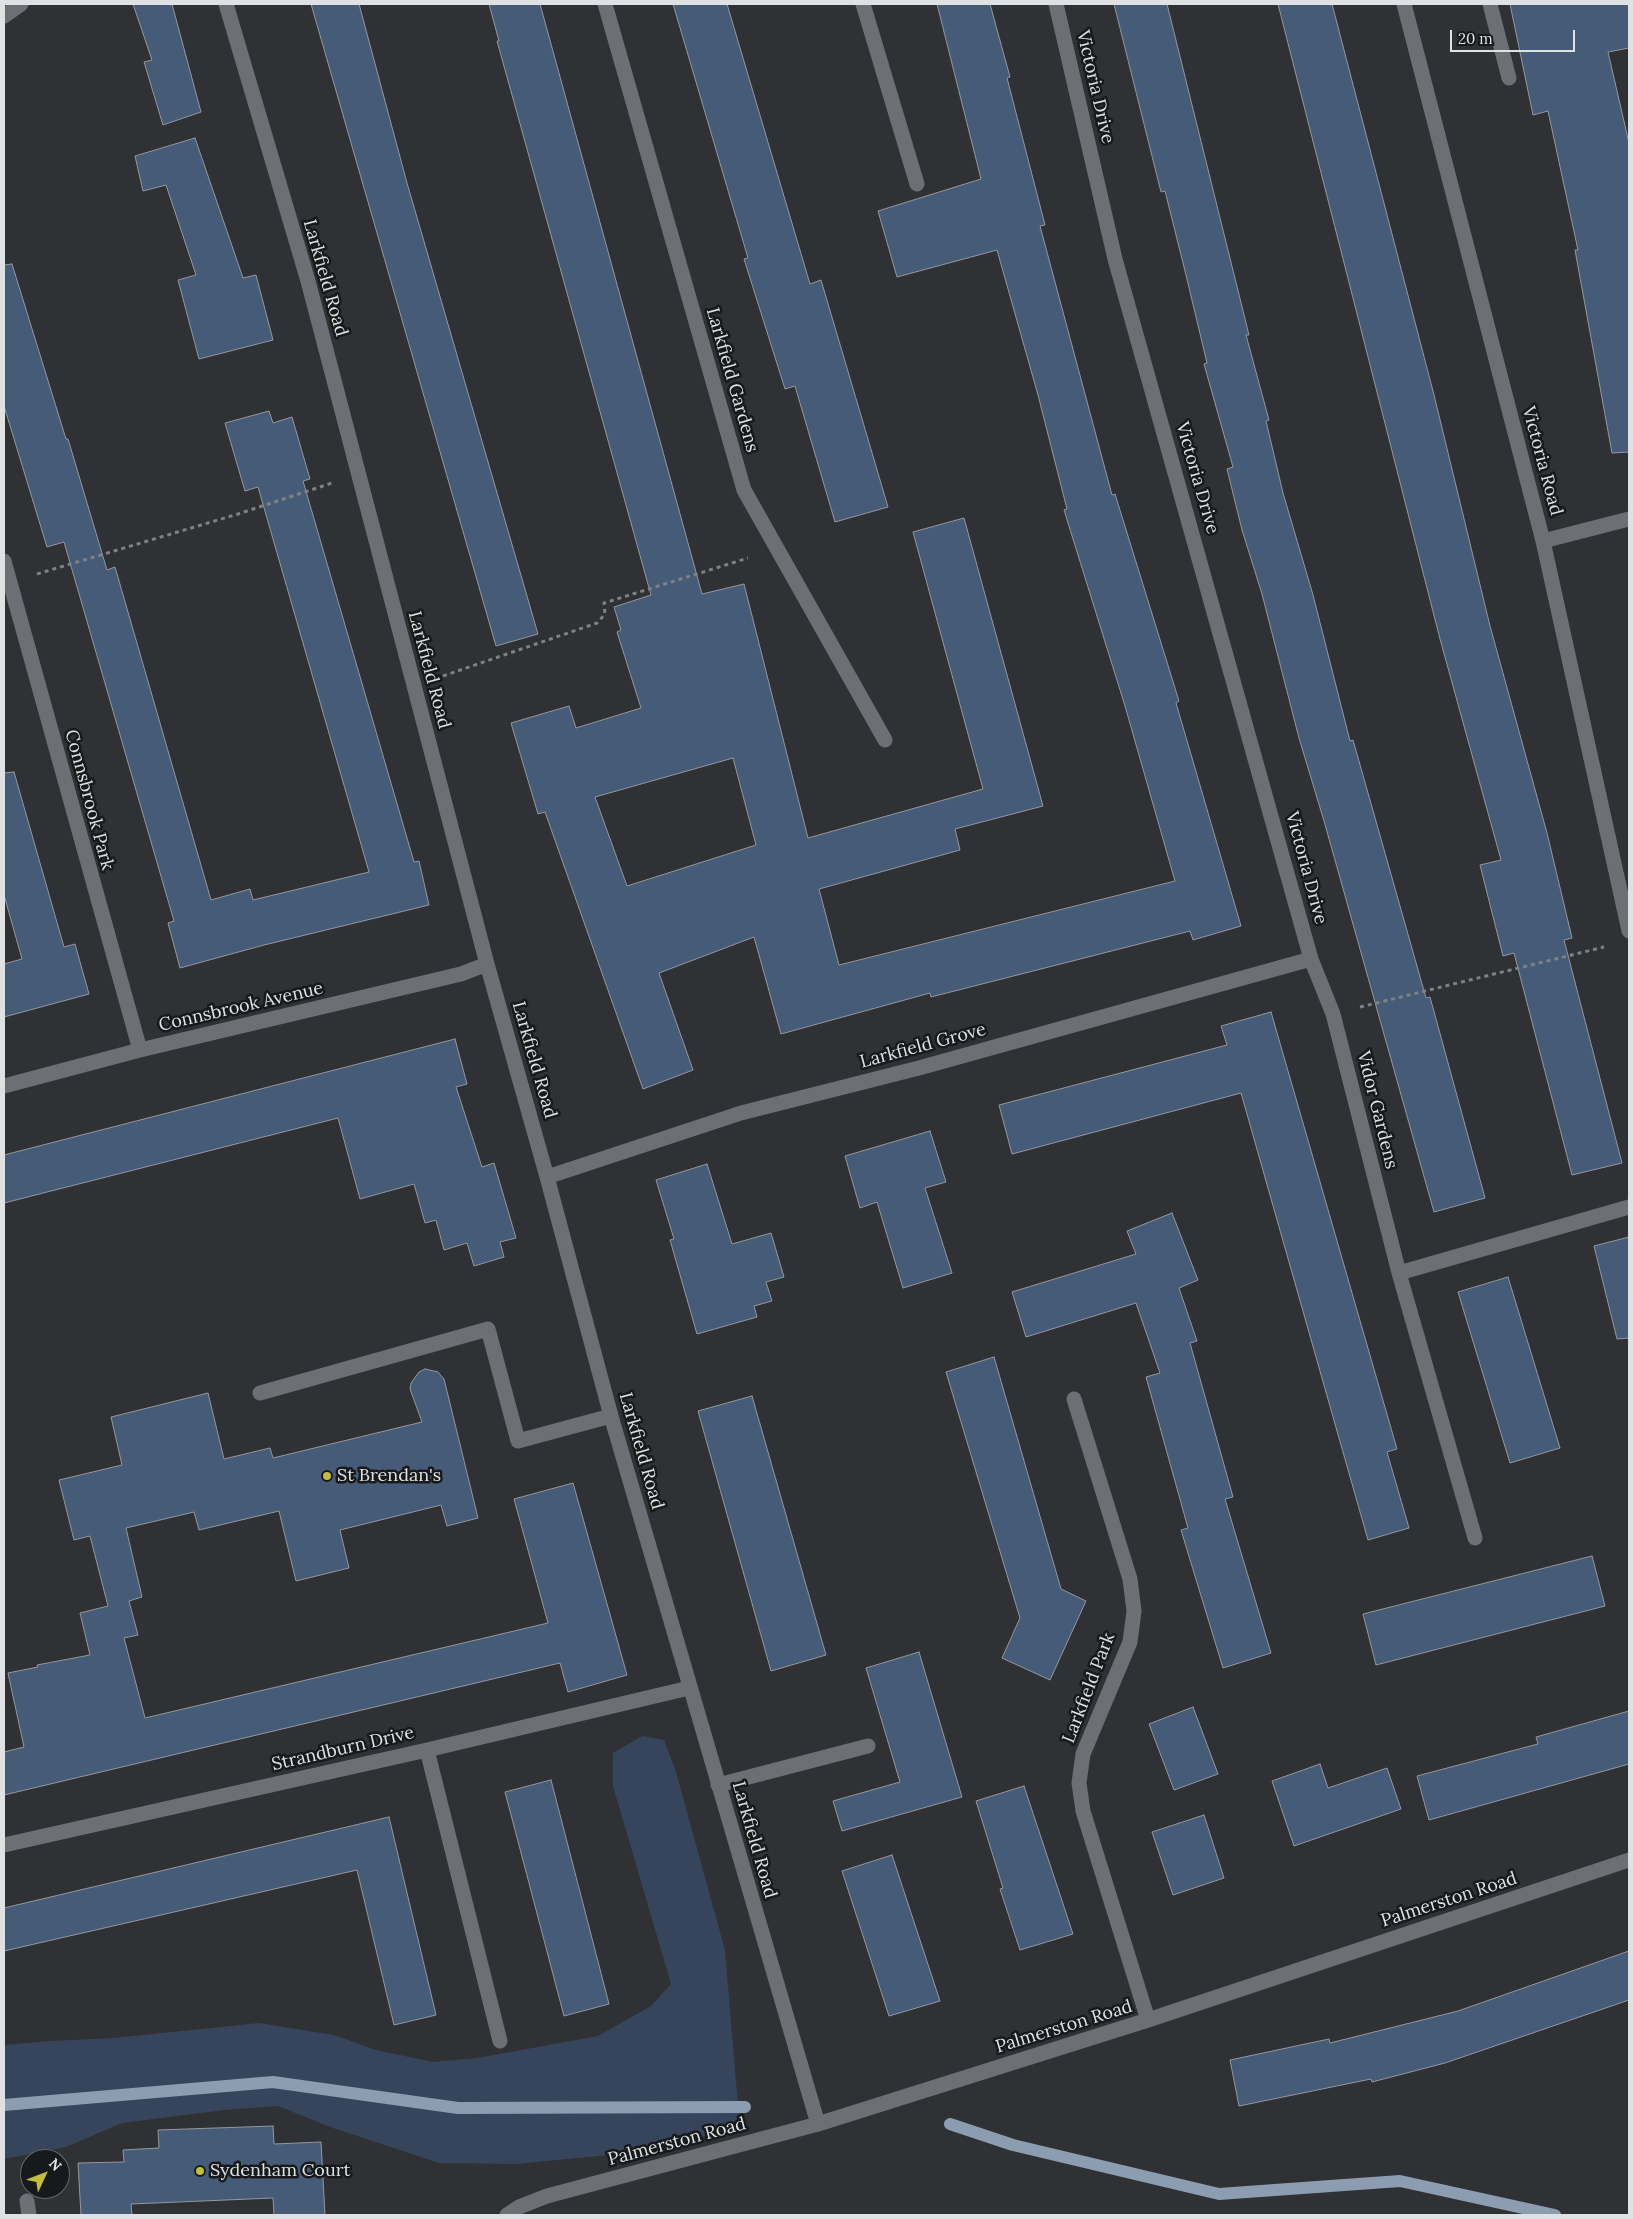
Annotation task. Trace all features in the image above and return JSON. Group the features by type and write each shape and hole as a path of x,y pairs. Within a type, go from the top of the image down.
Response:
{"street":[{"path":"4,16 21,4"},
{"name":"Larkfield Road","path":"226,4 308,281 487,964 547,1177 611,1416 818,2124"},
{"name":"Larkfield Gardens","path":"605,4 744,490 885,740"},
{"path":"863,4 917,184"},
{"name":"Victoria Drive","path":"1056,4 1115,258 1311,959"},
{"name":"Victoria Road","path":"1404,4 1544,541 1629,931"},
{"path":"1490,4 1509,78"},
{"path":"1544,541 1629,519"},
{"name":"Connsbrook Park","path":"4,561 140,1050"},
{"name":"Vidor Gardens","path":"1311,959 1333,1014 1399,1273 1475,1538"},
{"name":"Larkfield Grove","path":"547,1177 740,1113 919,1068 1311,959"},
{"name":"Connsbrook Avenue","path":"4,1086 140,1050 461,974 487,964"},
{"path":"1399,1273 1629,1207"},
{"path":"260,1393 488,1329 518,1441 611,1416"},
{"name":"Larkfield Park","path":"1074,1399 1130,1579 1134,1611 1130,1642 1083,1754 1079,1784 1083,1811 1148,2020"},
{"name":"Strandburn Drive","path":"4,1845 427,1750 689,1688"},
{"path":"718,1785 868,1746"},
{"path":"427,1750 500,2041"},
{"name":"Palmerston Road","path":"507,2215 519,2207 547,2196 818,2124 1148,2020 1629,1860"}],"path":[{"path":"10,582 238,514 358,474"},
{"path":"414,685 597,623 605,614 604,603 778,548"},
{"path":"1333,1014 1610,946"}],"shaded area":[{"path":"642,1736 664,1740 676,1772 725,1950 740,2129 609,2155 516,2164 439,2163 330,2127 278,2106 225,2110 122,2123 66,2147 56,2149 20,2149 20,2156 4,2159 4,2045 114,2038 259,2023 334,2035 376,2050 433,2062 477,2058 598,2036 651,2006 671,1984 613,1786 613,1753"}],"building":[{"path":"133,4 172,4 201,112 163,125 144,62 152,60"},
{"path":"311,4 359,4 407,183 538,634 496,646"},
{"path":"489,4 540,4 702,594 744,584 808,838 983,789 913,532 964,518 1043,806 955,829 960,850 819,889 839,965 1175,881 1125,706 1064,510 1067,509 1038,395 997,250 897,277 878,211 981,179 937,4 990,4 1010,77 1007,78 1045,225 1040,226 1112,495 1115,494 1179,701 1176,703 1241,926 1193,940 1190,931 931,997 930,993 781,1034 754,937 659,973 693,1070 643,1089 545,812 538,814 511,723 569,706 576,728 641,708 617,632 621,630 614,607 651,595 497,41 499,41","holes":["733,758 756,845 627,886 595,797"]},
{"path":"673,4 727,4 810,284 821,280 888,507 835,522 795,386 785,389 744,259 748,258"},
{"path":"1114,4 1167,4 1249,335 1246,335 1269,420 1266,421 1283,493 1313,595 1350,741 1353,740 1426,998 1430,997 1485,1198 1434,1212 1299,738 1262,594 1242,530 1227,469 1233,467 1204,364 1207,363 1165,191 1161,192"},
{"path":"1278,4 1332,4 1434,395 1490,626 1547,833 1572,938 1564,940 1622,1163 1572,1175 1514,953 1503,956 1480,865 1501,860 1440,639"},
{"path":"1510,4 1629,4 1629,48 1608,52 1629,143 1629,452 1612,453 1575,250 1578,250 1548,111 1533,115"},
{"path":"195,138 243,278 256,275 273,340 199,359 178,280 196,275 166,185 143,191 135,156"},
{"path":"12,264 66,439 68,439 107,570 115,567 211,900 250,889 253,900 369,872 258,487 245,491 225,423 269,411 273,423 292,417 310,479 303,481 414,862 419,861 429,905 264,945 180,968 168,923 174,921 64,542 47,547 4,406 4,265"},
{"path":"14,772 64,947 75,944 89,994 4,1017 4,964 22,959 4,895 4,773"},
{"path":"1271,1012 1397,1449 1387,1452 1409,1528 1368,1540 1241,1093 1012,1154 999,1105 1227,1045 1221,1026"},
{"path":"455,1039 467,1084 456,1087 482,1167 494,1163 516,1238 500,1242 504,1257 474,1266 467,1243 444,1250 436,1220 425,1223 414,1184 360,1199 338,1118 4,1203 4,1155"},
{"path":"930,1131 946,1182 925,1188 952,1273 903,1288 877,1202 860,1208 845,1156"},
{"path":"707,1164 732,1244 771,1233 784,1277 766,1282 772,1301 754,1306 757,1317 697,1334 670,1240 674,1239 656,1180"},
{"path":"1172,1213 1198,1280 1179,1288 1197,1341 1190,1343 1233,1497 1225,1499 1271,1653 1223,1668 1181,1530 1188,1528 1146,1377 1160,1373 1136,1303 1026,1337 1012,1292 1136,1254 1127,1231"},
{"path":"1629,1237 1629,1338 1617,1339 1594,1246"},
{"path":"1508,1277 1560,1448 1510,1463 1458,1292"},
{"path":"994,1357 1061,1589 1086,1601 1050,1680 1002,1658 1020,1618 946,1372"},
{"path":"425,1369 438,1372 444,1379 478,1518 447,1526 441,1505 340,1530 349,1568 296,1581 279,1511 199,1530 194,1512 126,1528 142,1597 129,1601 138,1635 124,1638 145,1718 548,1623 514,1499 573,1483 627,1675 568,1692 560,1663 4,1795 4,1752 24,1747 8,1673 38,1667 37,1665 90,1655 80,1613 108,1606 90,1536 74,1540 59,1480 122,1465 111,1417 208,1393 224,1459 270,1448 273,1458 422,1422 410,1389 411,1383 419,1372"},
{"path":"752,1396 826,1655 771,1671 698,1411"},
{"path":"1592,1556 1605,1606 1376,1665 1363,1614"},
{"path":"919,1652 962,1797 842,1831 833,1801 900,1782 866,1668"},
{"path":"1193,1707 1218,1774 1174,1790 1149,1724"},
{"path":"1629,1711 1629,1764 1429,1820 1417,1776 1538,1744 1536,1737"},
{"path":"1320,1764 1328,1788 1387,1768 1401,1809 1294,1846 1272,1781"},
{"path":"551,1780 609,2004 564,2016 505,1792"},
{"path":"1024,1786 1073,1934 1020,1950 1000,1889 1003,1888 976,1801"},
{"path":"1204,1815 1224,1878 1173,1895 1152,1832"},
{"path":"389,1817 436,2015 394,2025 357,1870 4,1951 4,1908"},
{"path":"892,1855 940,2001 889,2016 842,1871"},
{"path":"1629,1951 1629,2000 1445,2063 1372,2082 1371,2079 1239,2106 1230,2060 1329,2039 1330,2043 1458,2011"},
{"name":"Sydenham Court","path":"273,2126 274,2144 321,2142 325,2215 274,2215 273,2198 131,2204 132,2215 81,2215 78,2163 124,2162 123,2150 159,2148 158,2130"}],"waterway":[{"path":"4,2105 273,2082 458,2108 745,2107"},
{"path":"950,2124 1013,2145 1219,2194 1400,2181 1555,2215"}],"place":[{"name":"St Brendan's","path":"327,1476"},
{"name":"Sydenham Court","path":"200,2171"}]}
